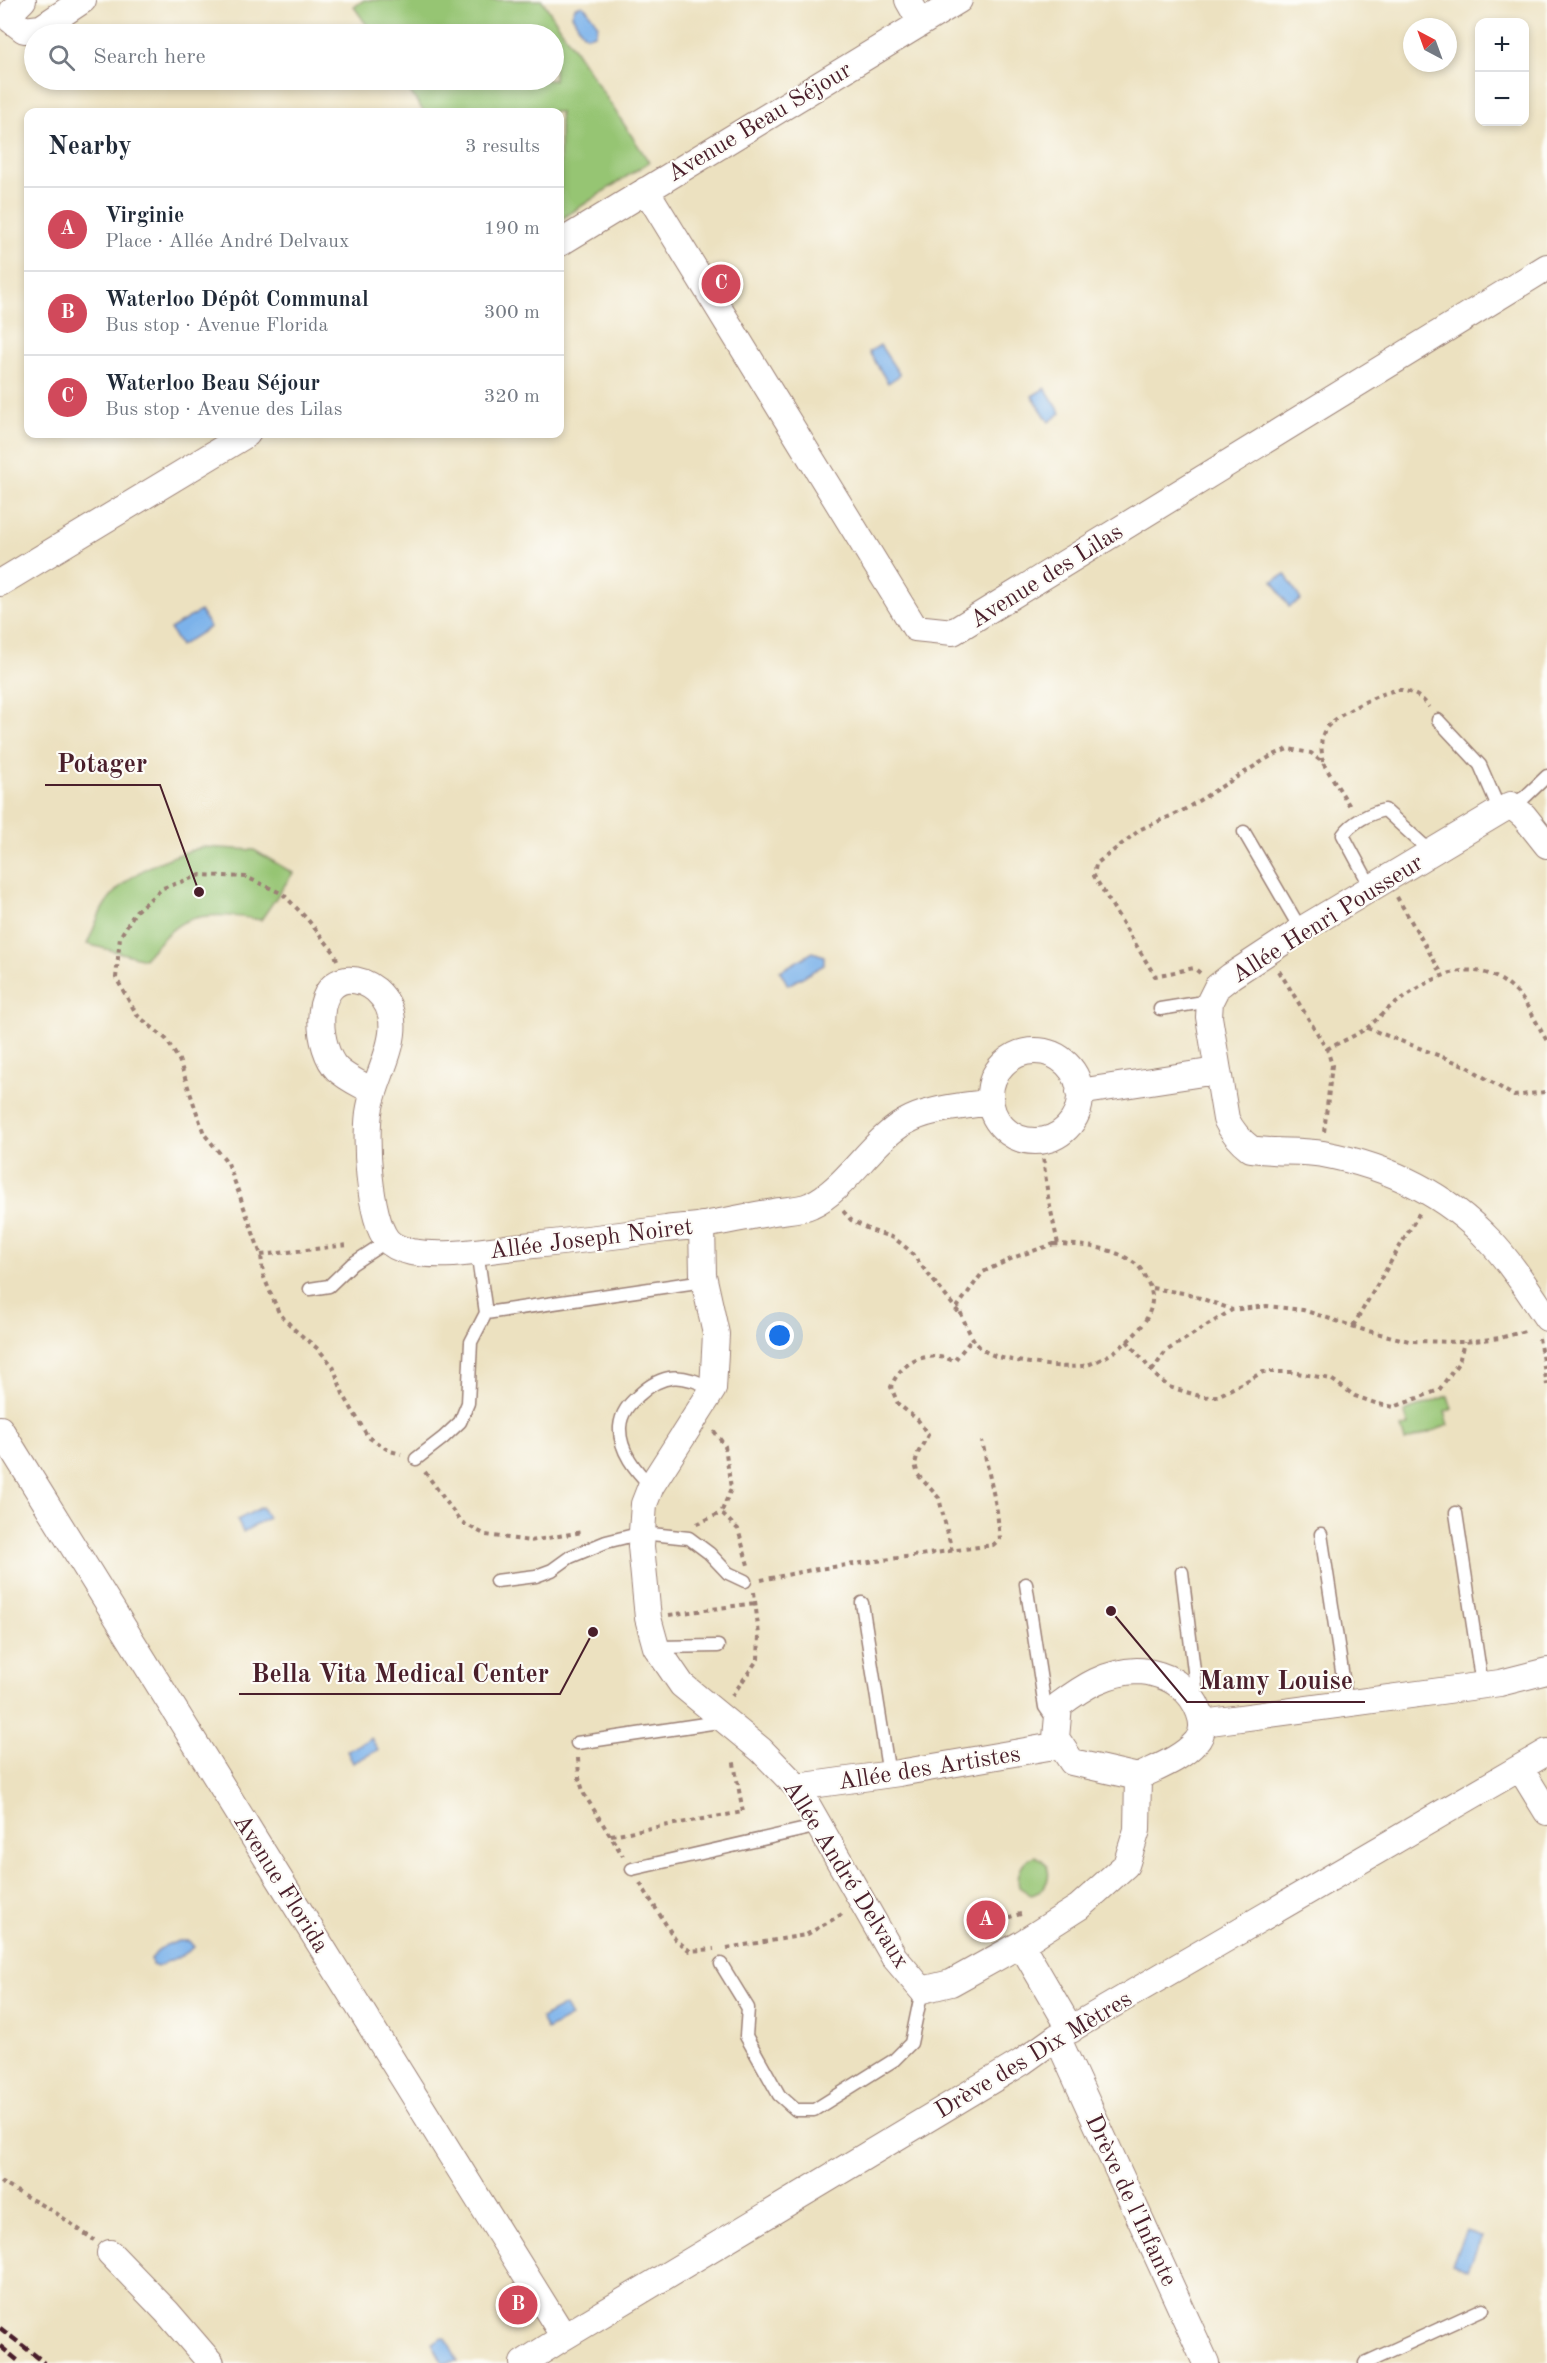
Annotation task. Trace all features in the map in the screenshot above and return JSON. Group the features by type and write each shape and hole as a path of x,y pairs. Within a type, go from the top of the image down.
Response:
{"street":[{"path":"47,24 83,0"},
{"path":"908,0 921,23"},
{"name":"Avenue Beau Séjour","path":"564,241 959,0"},
{"path":"12,16 24,30"},
{"name":"Avenue des Lilas","path":"646,190 915,628 953,632 1547,267"},
{"path":"0,583 240,438"},
{"path":"1506,808 1524,816 1547,845"},
{"name":"Allée Henri Pousseur","path":"1506,808 1268,952 1214,994 1209,1017 1216,1071 1226,1119 1232,1132 1251,1149 1322,1154 1383,1170 1431,1193 1465,1217 1490,1241 1517,1274 1547,1318"},
{"path":"374,1092 337,1069 326,1053 320,1010 332,988 345,980 366,981 384,998 393,1032 389,1055 378,1077 374,1092 369,1107 367,1146 370,1184 379,1223 379,1246"},
{"path":"1031,1050 1050,1052 1066,1061 1077,1076 1079,1092 1077,1116 1062,1133 1041,1141 1018,1138 1008,1131 999,1124 990,1102 991,1084 999,1067 1014,1056 1031,1050"},
{"path":"1079,1092 1216,1071"},
{"name":"Allée Joseph Noiret","path":"379,1246 396,1247 410,1252 445,1254 629,1236 810,1206 828,1194 883,1140 905,1122 939,1110 990,1102"},
{"name":"Allée André Delvaux","path":"702,1225 704,1281 716,1334 713,1389 651,1486 644,1504 641,1546 648,1618 656,1647 681,1685 761,1750 797,1787 894,1957 922,1990 951,1983 1021,1944"},
{"name":"Avenue Florida","path":"0,1429 564,2337"},
{"path":"1138,1671 1163,1677 1180,1685 1198,1712 1198,1740 1178,1757 1138,1777 1072,1762 1059,1735 1059,1705 1080,1689 1104,1677 1138,1671"},
{"path":"1198,1712 1347,1704 1482,1685 1534,1676 1547,1671"},
{"name":"Allée des Artistes","path":"797,1787 888,1774 1059,1735"},
{"name":"Drève des Dix Mètres","path":"523,2363 1022,2062 1064,2034 1547,1752"},
{"path":"1520,1768 1547,1812"},
{"path":"1064,2034 1021,1944 1079,1907 1125,1865 1137,1830 1138,1777"},
{"name":"Drève de l'Infante","path":"1064,2034 1206,2363"},
{"path":"110,2253 167,2312 211,2363"}],"lane":[{"path":"1438,720 1480,765 1506,808 1525,797 1547,776"},
{"path":"1379,883 1343,836 1359,821 1385,810 1432,853"},
{"path":"1244,832 1301,930"},
{"path":"1160,1009 1214,994"},
{"path":"310,1289 329,1286 352,1264 379,1246"},
{"path":"416,1459 459,1422 468,1403 471,1342 486,1313 477,1251"},
{"path":"486,1313 704,1281"},
{"path":"651,1486 634,1469 623,1446 620,1427 626,1407 650,1384 670,1376 696,1379 713,1389"},
{"path":"1456,1513 1482,1685"},
{"path":"496,1581 536,1576 552,1570 570,1557 642,1533 690,1538 709,1553 728,1573 749,1581"},
{"path":"1321,1534 1347,1704"},
{"path":"1182,1572 1198,1712"},
{"path":"1026,1584 1045,1707 1059,1735"},
{"path":"862,1603 888,1774"},
{"path":"656,1647 718,1646"},
{"path":"578,1743 731,1726"},
{"path":"632,1869 819,1826"},
{"path":"721,1964 748,2008 746,2036 779,2094 796,2110 814,2110 894,2060 911,2043 922,1990"},
{"path":"1365,2363 1483,2309"}],"path":[{"path":"1323,763 1321,744 1325,730 1341,715 1385,692 1400,690 1421,697 1438,720"},
{"path":"1214,994 1194,968 1155,976 1094,876 1096,864 1141,830 1182,811 1271,756 1288,749 1311,753 1323,763 1359,821"},
{"path":"345,980 334,952 308,920 283,894 246,877 201,875 163,888 136,911 120,937 116,978 137,1015 166,1039 179,1060 204,1134 228,1163 261,1255 263,1275 279,1313 333,1366 343,1394 368,1437 390,1451 416,1459 461,1522 486,1535 530,1540 586,1531"},
{"path":"1379,883 1442,974"},
{"path":"1268,952 1327,1049 1332,1065 1322,1154"},
{"path":"1327,1049 1367,1028 1390,1006 1442,974 1455,970 1478,970 1494,976 1518,994 1547,1041"},
{"path":"1367,1028 1466,1066 1514,1096 1546,1092"},
{"path":"1041,1141 1048,1197 1058,1244"},
{"path":"1353,1326 1431,1193"},
{"path":"828,1194 851,1220 870,1230 894,1238 909,1250 963,1317"},
{"path":"261,1255 364,1243 379,1246"},
{"path":"1058,1244 1090,1245 1113,1252 1139,1266 1152,1288 1152,1308 1143,1327 1104,1358 1088,1365 1055,1366 1017,1361 982,1352 972,1339 958,1306 983,1272 1015,1257 1058,1244"},
{"path":"1152,1288 1189,1294 1232,1310"},
{"path":"1152,1371 1166,1351 1232,1310 1267,1306 1303,1310 1409,1341 1464,1342 1500,1338 1537,1328 1547,1386"},
{"path":"952,1551 939,1498 918,1474 915,1464 918,1452 928,1436 918,1420 898,1404 891,1387 895,1376 912,1361 926,1356 942,1356 954,1361 972,1339"},
{"path":"1127,1341 1169,1387 1203,1397 1218,1396 1263,1372 1291,1372 1331,1379 1355,1396 1394,1407 1438,1390 1459,1362 1464,1342"},
{"path":"749,1581 811,1570 993,1545 1000,1539 997,1511 982,1441"},
{"path":"648,1618 755,1603"},
{"path":"611,1835 743,1812 731,1748 731,1726"},
{"path":"578,1743 579,1778 584,1794 675,1939 690,1952 806,1935 863,1902"},
{"path":"0,2182 65,2219 110,2253"}],"green space":[{"path":"364,0 542,0 558,24 366,24 354,7"},
{"path":"564,33 649,162 564,217 564,108 421,108 409,90 564,90"},
{"path":"202,847 254,850 293,873 261,920 233,916 204,916 186,921 169,933 144,959 87,944 104,906 123,884 147,868"},
{"path":"1448,1396 1452,1409 1445,1412 1449,1425 1405,1441 1401,1428 1409,1425 1404,1412"},
{"path":"1035,1856 1046,1865 1048,1877 1043,1888 1031,1895 1019,1887 1018,1877 1023,1864"}],"water":[{"path":"582,5 598,25 595,34 588,36 583,34 572,15 575,7"},
{"path":"880,345 900,375 888,383 869,352"},
{"path":"1045,388 1061,413 1049,422 1032,396"},
{"path":"1285,574 1301,600 1289,607 1273,581"},
{"path":"200,611 210,627 180,646 170,629"},
{"path":"813,952 824,956 824,965 788,985 780,971"},
{"path":"262,1507 268,1518 243,1532 237,1520"},
{"path":"371,1738 378,1750 353,1763 347,1751"},
{"path":"178,1941 189,1941 194,1947 157,1967 152,1965 151,1959 159,1949"},
{"path":"565,2005 571,2017 547,2030 541,2018"},
{"path":"1466,2230 1482,2237 1468,2270 1452,2263"},
{"path":"443,2337 446,2338 458,2361 443,2363 432,2343"}],"railway":[{"path":"0,2328 45,2363"},
{"path":"0,2346 21,2363"}],"place":[{"name":"Waterloo Beau Séjour","path":"721,284"},
{"name":"Potager","path":"199,892"},
{"name":"Mamy Louise","path":"1111,1611"},
{"name":"Bella Vita Medical Center","path":"593,1632"},
{"name":"Virginie","path":"986,1920"},
{"name":"Waterloo Dépôt Communal","path":"518,2305"}]}
